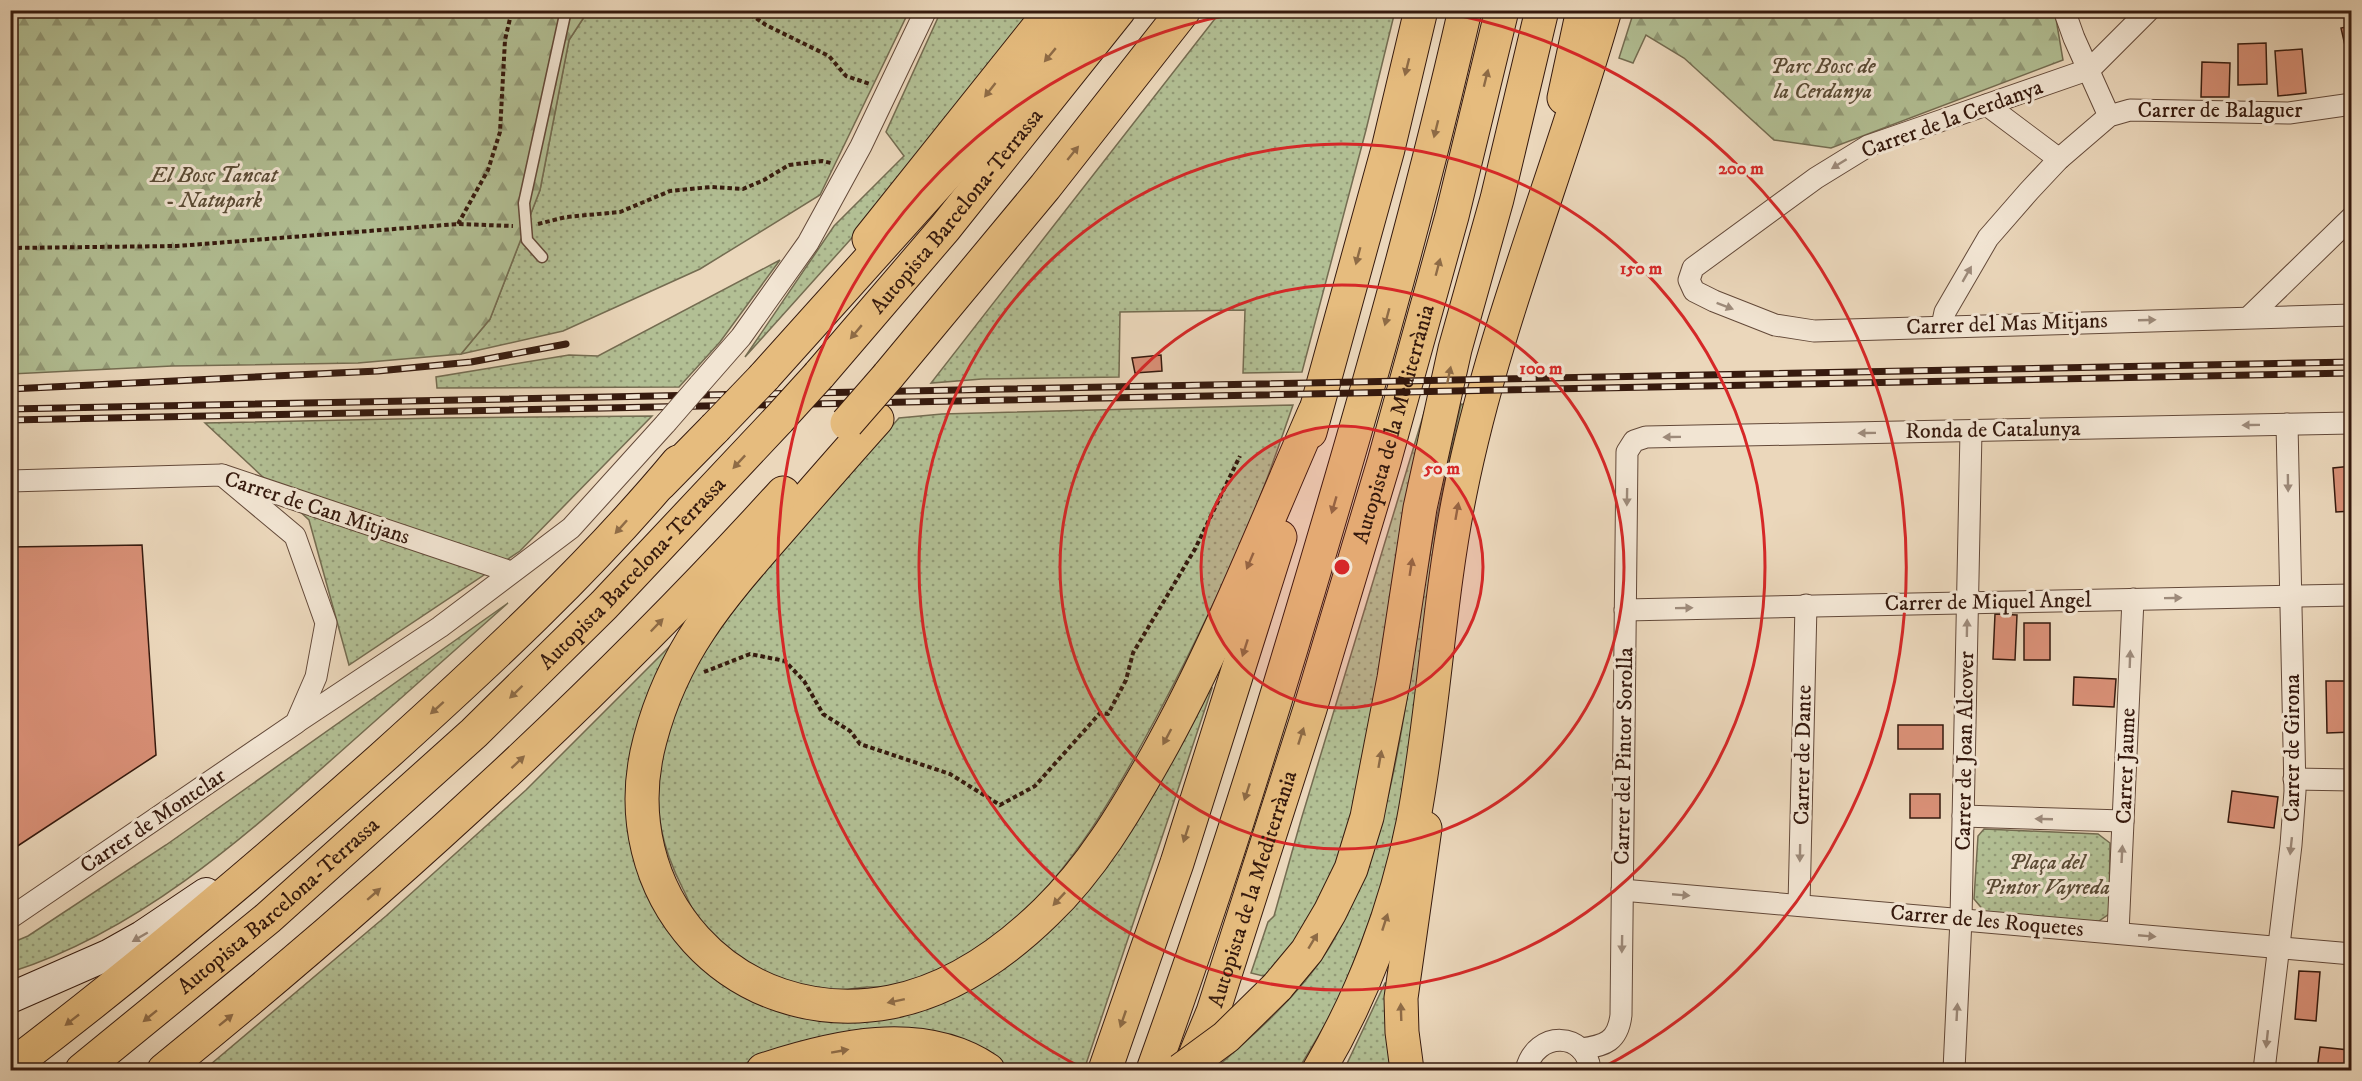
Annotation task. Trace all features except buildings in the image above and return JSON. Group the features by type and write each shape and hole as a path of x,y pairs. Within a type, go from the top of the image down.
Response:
{"main road":[{"path":"757,376 952,138 1052,10"},
{"path":"10,1067 195,921 373,765 517,632 612,537 757,376 960,159 1087,10"},
{"name":"Autopista Barcelona-Terrassa","path":"82,1071 276,910 474,733 645,563 819,375 952,219 1119,10"},
{"path":"1184,10 900,377 862,421 711,611 693,637 668,687 649,742 642,796 643,822 648,850 657,879 681,923 716,959 762,989 785,998 809,1003 860,1005 887,1003 938,988 997,954 1021,936 1076,880 1115,827 1169,734 1203,666 1315,411"},
{"path":"1105,1071 1177,863 1277,548 1388,149 1421,10"},
{"name":"Autopista de la Mediterrània","path":"1153,1071 1279,694 1382,337 1465,10"},
{"name":"Autopista de la Mediterrània","path":"1189,1071 1213,1012 1303,732 1377,485 1432,291 1502,10"},
{"path":"1180,1071 1226,1036 1278,987 1307,951 1330,912 1351,869 1367,817 1394,678 1425,486 1455,349 1497,199 1542,10"},
{"path":"1319,1071 1346,1021 1378,944 1413,823 1460,494 1518,257 1563,105 1584,10"},
{"path":"1500,334 1605,10"},
{"path":"164,1071 320,941 522,759 862,421"},
{"path":"1407,1071 1401,998 1444,682 1439,631"},
{"path":"10,998 98,960 142,936 231,875 373,765"},
{"path":"763,1071 835,1051 896,1044 945,1050 964,1056 987,1070"},
{"path":"854,1071 874,1063 916,1056 961,1060 987,1070"}],"street":[{"name":"Carrer de Montclar","path":"10,918 440,627 571,528 741,337 808,243 888,90 926,10"},
{"path":"2064,10 2109,116"},
{"name":"Carrer de la Cerdanya","path":"1693,268 1816,178 1868,146 2090,69 2149,10"},
{"name":"Carrer de Balaguer","path":"1942,326 1945,312 1988,238 2059,159 2109,116 2130,110 2289,113 2352,104"},
{"path":"1987,105 2059,159"},
{"path":"2249,317 2352,217"},
{"name":"Carrer del Mas Mitjans","path":"1693,268 1689,280 1694,291 1714,302 1775,325 1814,331 2352,315"},
{"name":"Ronda de Catalunya","path":"1634,441 1647,437 2352,423"},
{"name":"Carrer de Girona","path":"2264,1071 2277,947 2291,845 2294,779 2287,424"},
{"name":"Carrer de Joan Alcover","path":"1954,1071 1961,919 1971,431"},
{"name":"Carrer del Pintor Sorolla","path":"1581,1049 1606,1043 1619,1026 1627,452 1634,441"},
{"path":"222,475 295,536 326,623 316,677 296,723"},
{"name":"Carrer de Can Mitjans","path":"10,481 222,475 511,572"},
{"name":"Carrer de Miquel Angel","path":"1625,610 1968,601 2352,595"},
{"name":"Carrer Jaume","path":"2118,933 2133,599"},
{"name":"Carrer de Dante","path":"1799,905 1806,605"},
{"path":"2294,779 2352,780"},
{"path":"1963,816 2123,821"},
{"name":"Carrer de les Roquetes","path":"1622,890 2352,954"},
{"path":"1526,1071 1529,1058 1538,1046 1552,1041 1567,1041 1581,1049 1587,1056 1590,1071"}],"lane":[{"path":"542,257 527,240 524,202 566,10"}],"path":[{"path":"458,224 488,170 500,132 505,40 512,10"},
{"path":"744,10 766,25 829,56 846,75 888,90"},
{"path":"10,248 177,246 458,224 526,227 566,217 620,212 670,190 711,187 743,189 789,165 822,161 849,167"},
{"path":"668,687 750,654 785,661 804,681 823,714 850,730 860,744 950,774 1000,805 1035,786 1100,713 1108,714 1126,680 1133,654 1195,549 1240,456"}],"green space":[{"name":"El Bosc Tancat - Natupark","path":"10,11 588,11 569,40 540,190 490,319 461,354 358,363 172,366 11,374"},
{"path":"588,11 909,11 820,195 700,269 563,331 461,354 490,319 540,190 569,40"},
{"path":"941,11 1032,11 885,201 745,357 834,226 904,156 886,132"},
{"path":"1221,11 1395,11 1302,372 1243,373 1245,310 1120,312 1119,377 982,379 931,383"},
{"name":"Parc Bosc de la Cerdanya","path":"1634,11 2061,11 2055,13 2063,60 1831,148 1774,140 1684,58 1646,35 1633,63 1619,58"},
{"path":"780,260 720,342 679,387 437,388 436,377 569,355 598,356"},
{"path":"1427,403 1376,734 1331,891 1271,978 1251,973 1268,922 1274,916"},
{"path":"1461,404 1468,405 1394,849 1379,896 1337,1005 1298,1070 1217,1070 1218,1066 1277,1012 1316,967 1342,925 1368,864 1389,794 1429,561"},
{"path":"1293,405 1261,494 1233,560 1196,639 1125,775 1069,860 1048,886 1000,933 954,963 917,980 896,986 833,990 810,988 773,976 738,957 708,931 695,914 676,874 661,828 659,780 669,729 696,666 715,636 757,580 899,418 942,414"},
{"path":"652,416 520,551 349,665 309,520 205,423 441,418"},
{"path":"508,603 263,819 185,881 101,933 57,955 11,972 11,943 28,936 166,845"},
{"path":"674,642 630,771 627,816 632,853 644,888 662,921 685,950 713,975 745,996 780,1011 985,974 1208,688 1212,688 1084,1070 1010,1070 987,1052 751,1061 730,1070 204,1070 386,916 526,790"},
{"name":"Plaça del Pintor Vayreda","path":"1984,829 2098,834 2110,843 2109,914 2096,923 1985,912 1974,899 1978,836"},
{"path":"1385,983 1391,983 1395,1070 1344,1070"}],"railway":[{"path":"10,389 378,371 471,362 566,344"},
{"path":"10,409 2352,362"},
{"path":"10,420 2352,373"}]}
